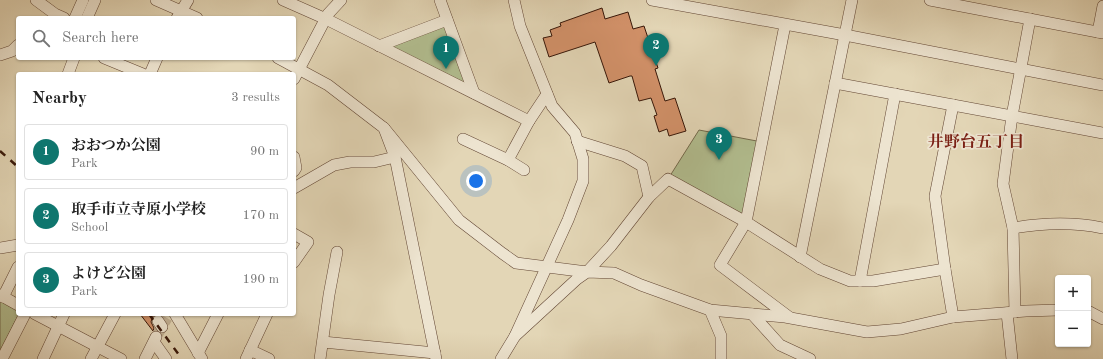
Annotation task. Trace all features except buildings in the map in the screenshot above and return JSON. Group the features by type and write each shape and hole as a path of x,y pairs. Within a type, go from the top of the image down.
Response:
{"street":[{"path":"36,0 55,16"},
{"path":"76,16 83,0"},
{"path":"88,16 95,0"},
{"path":"156,0 179,14 188,0"},
{"path":"283,0 326,19 529,121"},
{"path":"296,75 328,14 341,0"},
{"path":"440,0 474,93"},
{"path":"501,359 514,336 568,220 583,181 583,159 575,133 552,106 520,26 514,0"},
{"path":"652,0 703,5 785,25 1103,85"},
{"path":"800,258 852,0"},
{"path":"930,0 1100,32 1103,6"},
{"path":"1012,359 1011,312 1013,228 1003,184 1012,116 1030,19"},
{"path":"379,46 447,20"},
{"path":"785,25 746,222 720,265 792,320"},
{"path":"0,55 16,47"},
{"path":"69,72 73,60"},
{"path":"109,60 138,72"},
{"path":"151,72 156,60"},
{"path":"282,60 328,85 347,98 384,128 458,220 516,263 545,268 614,273 641,285 710,310 785,318 868,332 900,329 953,318 1011,312 1055,310"},
{"path":"835,83 1103,133"},
{"path":"508,160 529,121 547,94"},
{"path":"860,281 895,94"},
{"path":"953,105 935,196 953,318"},
{"path":"323,342 436,356 395,157 384,128"},
{"path":"463,139 508,160 524,170"},
{"path":"577,141 625,156 642,166 649,197"},
{"path":"296,187 334,165 350,162 374,162 395,157"},
{"path":"514,336 577,279 587,272 611,246 649,197 668,179 746,222 800,258 850,281 873,281 945,270"},
{"path":"1013,228 1040,224 1091,225 1103,228"},
{"path":"296,235 308,242 296,259"},
{"path":"0,248 16,245"},
{"path":"320,359 337,252"},
{"path":"16,270 1,296 16,304"},
{"path":"710,310 721,336 720,359"},
{"path":"1091,313 1103,319"},
{"path":"752,314 780,345 810,359"},
{"path":"2,359 24,316"},
{"path":"39,316 121,359"},
{"path":"43,359 63,316"},
{"path":"91,359 114,316"},
{"path":"166,319 200,356 217,316"},
{"path":"266,316 248,354 269,359"},
{"path":"145,359 155,340 166,359"}],"green space":[{"path":"447,20 474,93 379,46"},
{"path":"699,130 762,142 746,222 668,179"},
{"path":"0,301 16,310 16,316 18,316 0,351"}],"tunnel":[{"path":"156,337 167,318"}],"railway":[{"path":"0,151 16,165"},
{"path":"150,316 182,359"}],"place":[{"name":"取手市立寺原小学校","path":"656,66"},
{"name":"おおつか公園","path":"446,69"},
{"name":"よけど公園","path":"719,160"}],"district":[{"name":"井野台五丁目","path":"976,143"}]}
